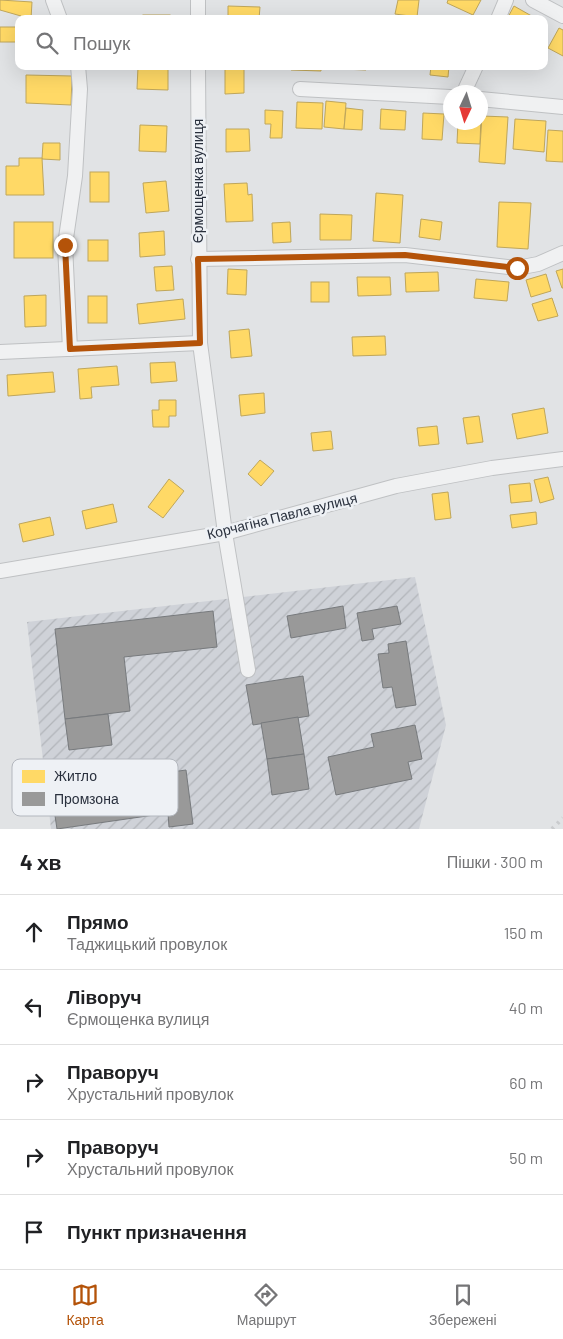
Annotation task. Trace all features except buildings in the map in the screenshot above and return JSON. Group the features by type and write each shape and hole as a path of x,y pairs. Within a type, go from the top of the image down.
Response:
{"street":[{"path":"53,0 59,15"},
{"path":"198,0 198,15"},
{"path":"500,15 506,0"},
{"path":"533,0 563,16"},
{"path":"70,349 65,245 75,176 80,89 78,70"},
{"name":"Єрмощенка вулиця","path":"198,70 200,343 225,533 248,670"},
{"path":"467,85 474,70"},
{"path":"300,89 443,97"},
{"path":"488,100 563,107"},
{"path":"198,259 405,255 517,268 538,264 563,253"},
{"path":"0,352 200,343"},
{"name":"Корчагіна Павла вулиця","path":"0,571 225,533 396,486 492,468 563,459"}],"shaded area":[{"path":"415,577 446,725 419,829 51,829 49,816 178,816 178,759 43,759 27,622"}],"railway":[{"path":"552,829 563,818"}],"route":[{"path":"65,245 70,349 200,343 198,259 405,255 446,258 517,268"}]}
